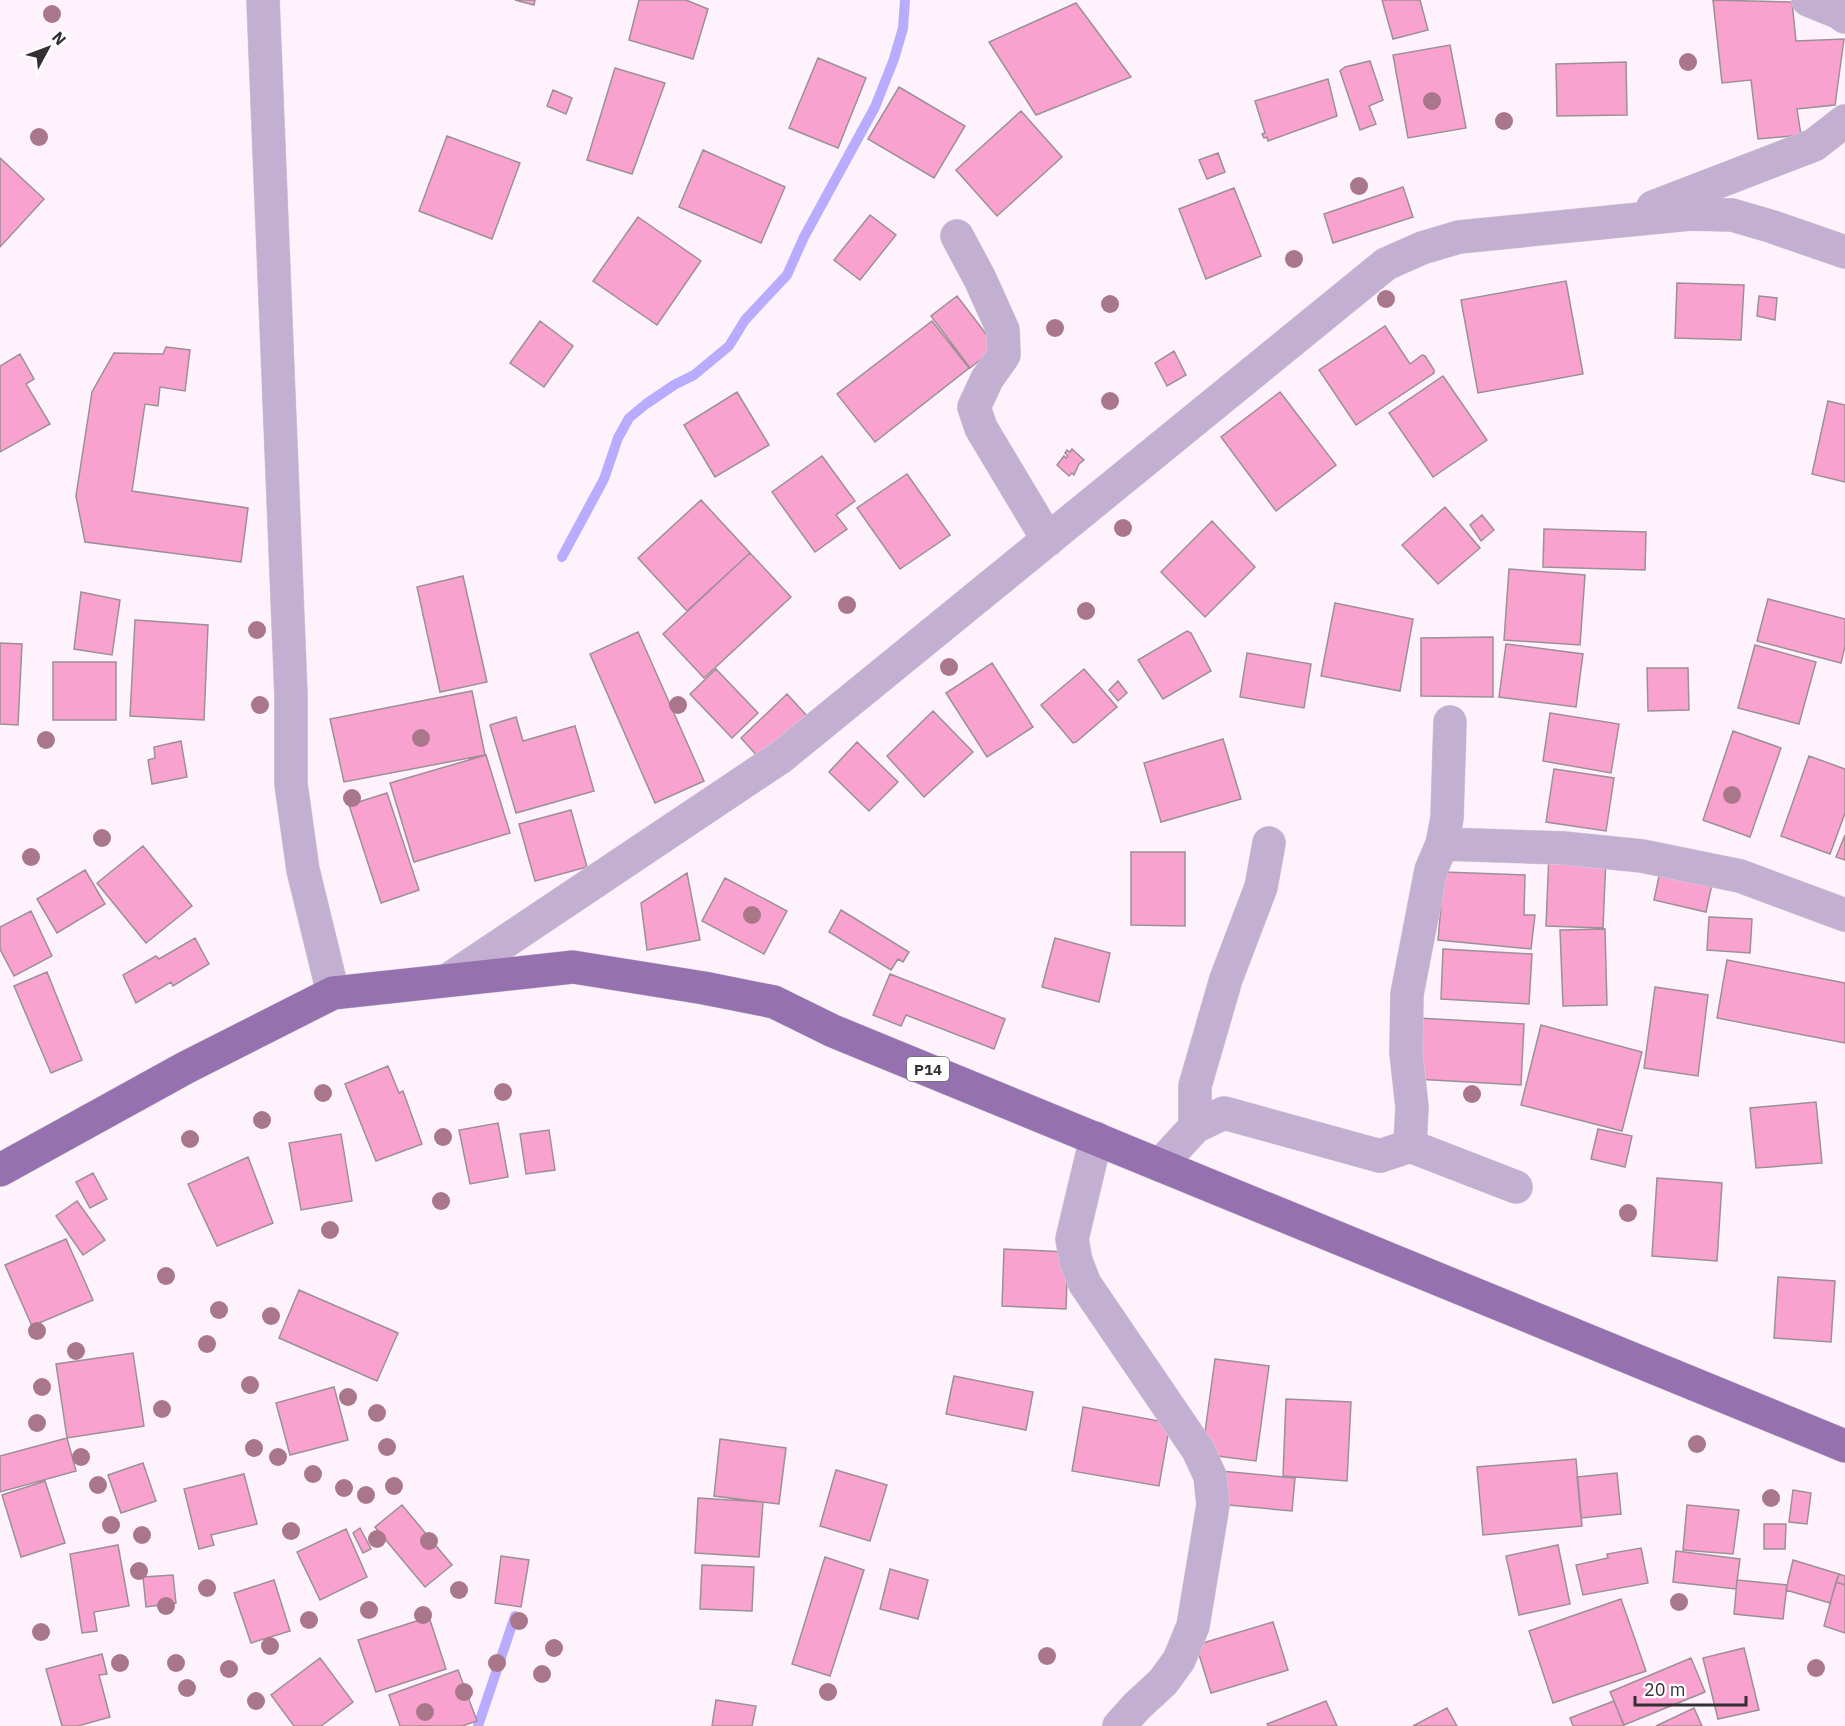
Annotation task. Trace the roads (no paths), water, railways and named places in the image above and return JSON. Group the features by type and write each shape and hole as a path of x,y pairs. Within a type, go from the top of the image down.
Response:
{"main road":[{"name":"P14","path":"0,1170 185,1068 333,993 573,967 774,1002 833,1030 1845,1446"}],"street":[{"path":"263,0 291,695 291,784 303,870 333,993"},
{"path":"1808,0 1845,17"},
{"path":"1618,221 1814,145 1845,121"},
{"path":"448,980 781,758 1386,264 1422,248 1459,237 1690,214 1732,215 1845,252"},
{"path":"957,236 1003,330 1004,355 987,380 974,407 981,428 1048,540"},
{"path":"1410,1146 1412,1107 1406,1053 1407,994 1431,870 1442,844 1447,818 1450,722"},
{"path":"1195,1127 1195,1086 1226,979 1261,887 1269,843"},
{"path":"1442,844 1563,848 1642,856 1740,876 1845,915"},
{"path":"1160,1165 1195,1127 1224,1113 1380,1156 1410,1146 1516,1187"},
{"path":"1096,1138 1072,1239 1076,1261 1085,1284 1198,1450 1210,1476 1213,1505 1193,1626 1179,1660 1163,1682 1119,1726"}],"waterway":[{"path":"562,557 604,479 618,438 629,418 674,385 694,375 729,346 745,320 787,275 804,237 875,107 894,59 903,28 905,0"},
{"path":"478,1726 515,1616"}]}
